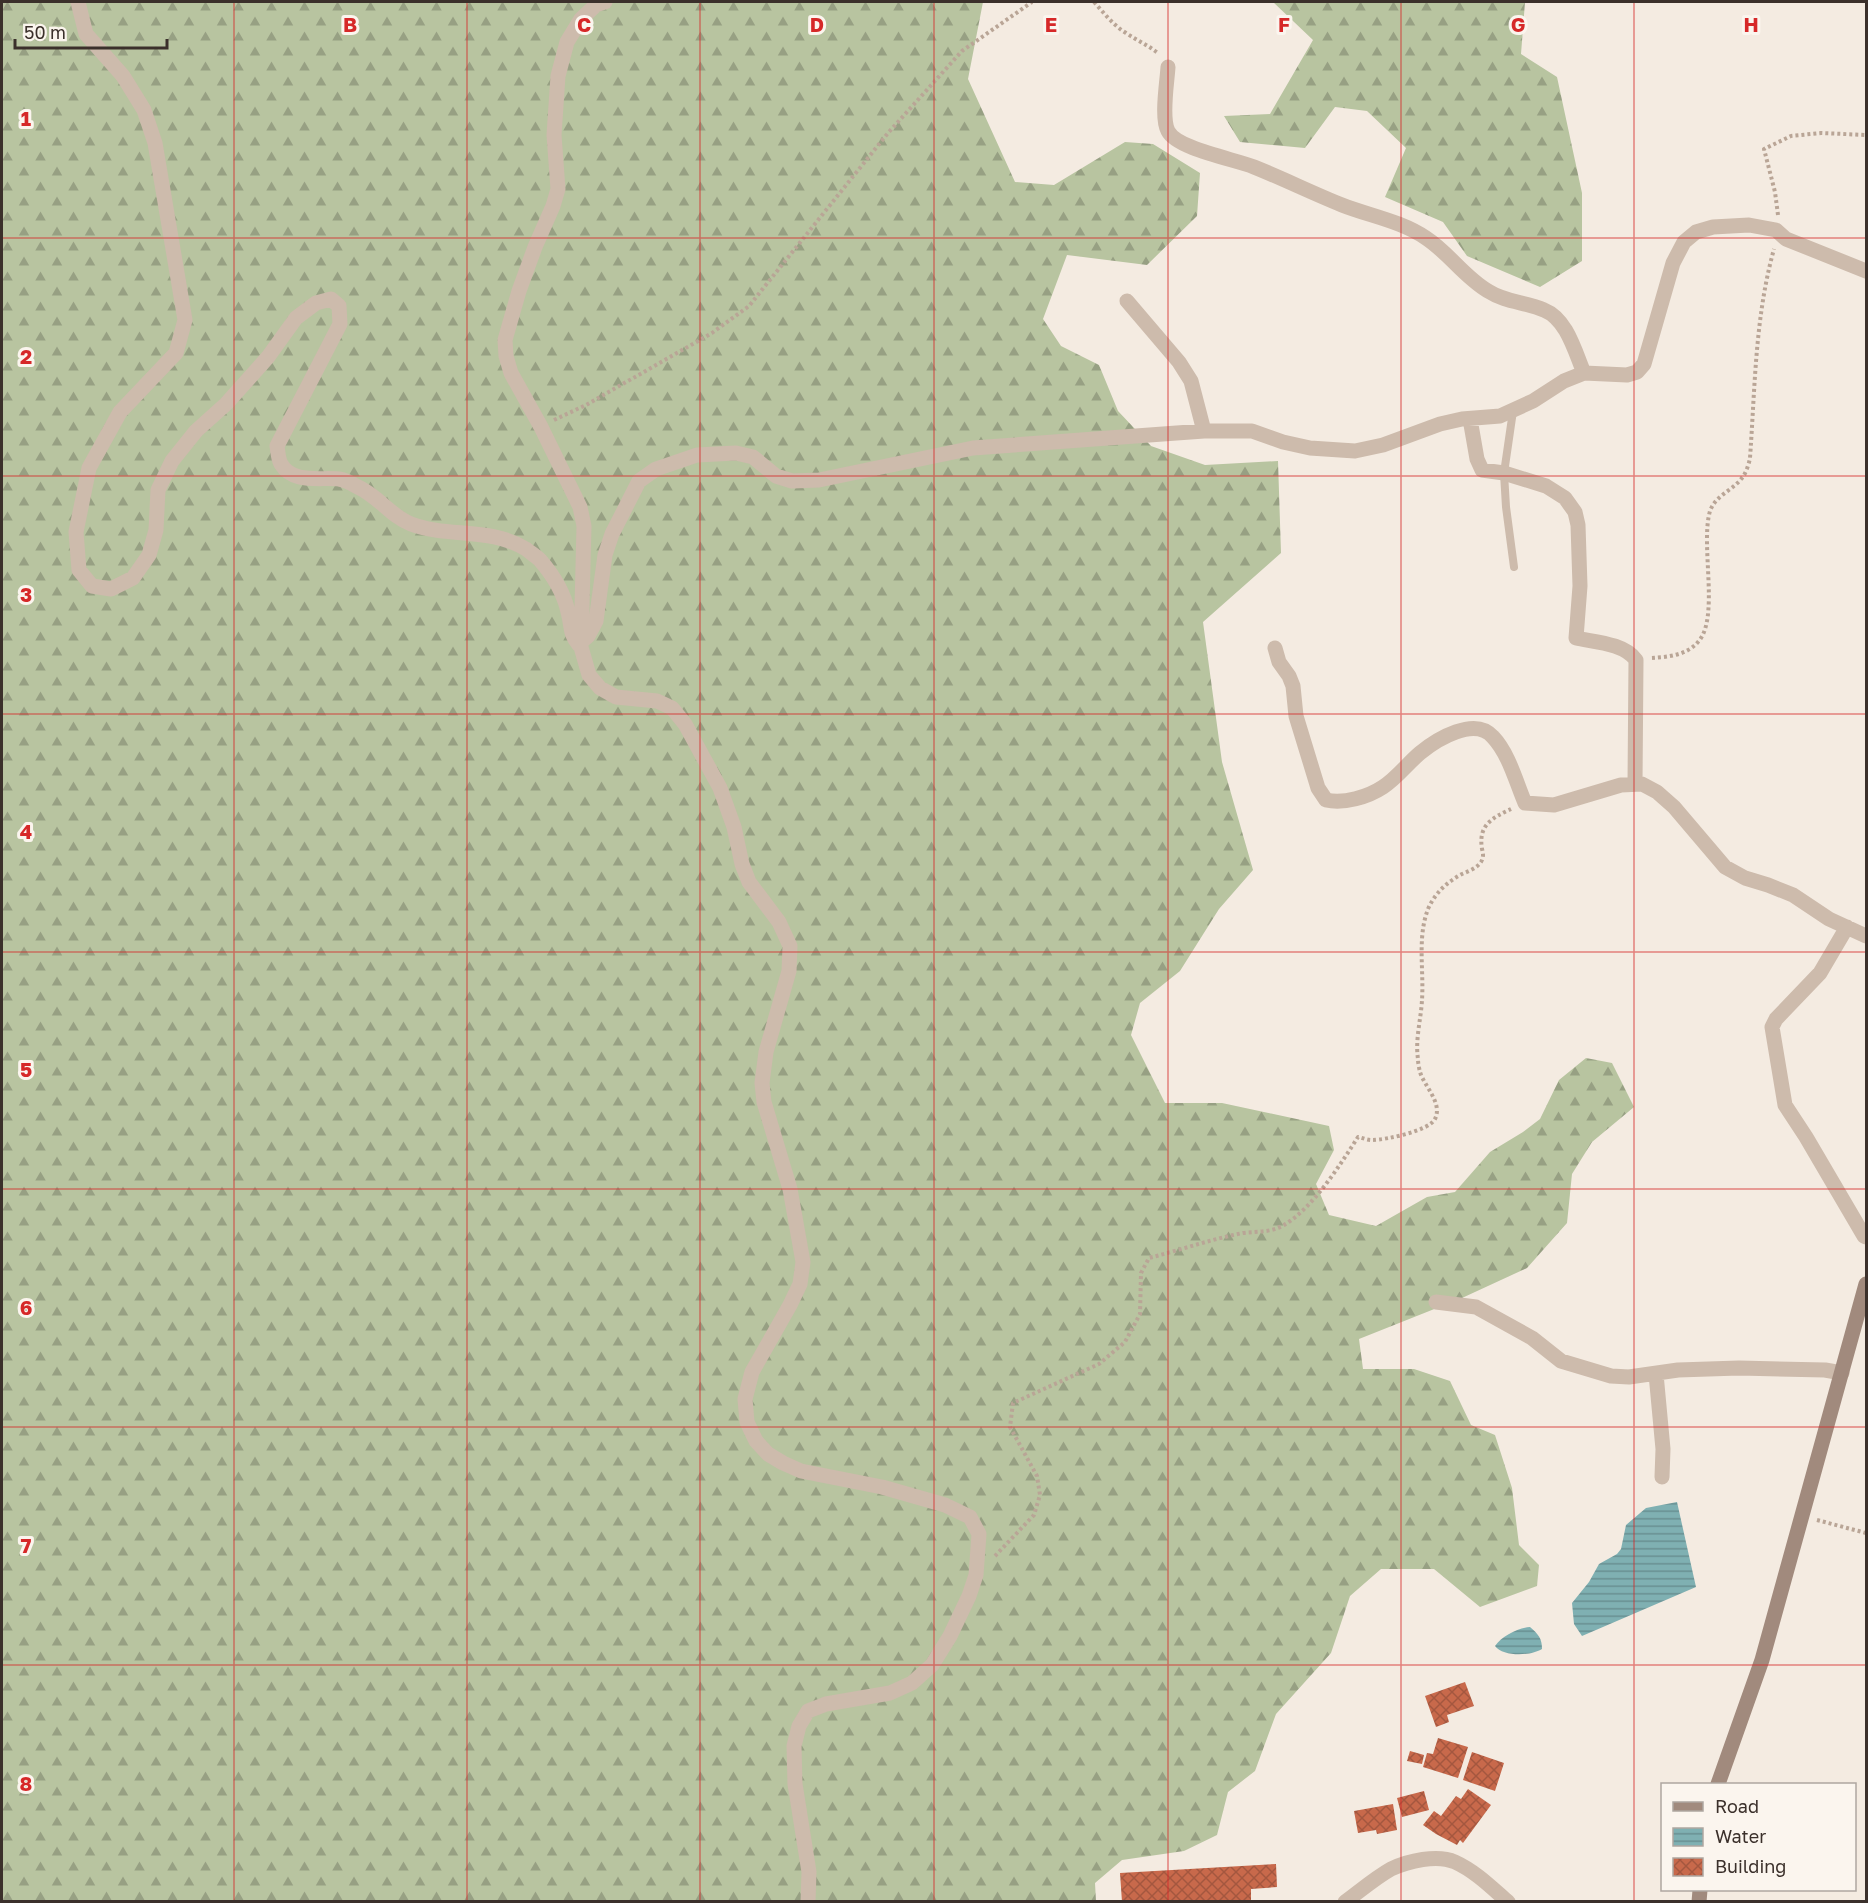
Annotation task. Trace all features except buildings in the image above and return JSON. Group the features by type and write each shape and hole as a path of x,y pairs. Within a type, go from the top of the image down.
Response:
{"street":[{"path":"78,2 86,34 123,76 144,110 154,143 185,320 176,353 120,412 89,468 76,532 79,570 92,586 111,589 133,578 149,555 156,530 158,490 172,461 196,431 226,404 268,357 296,318 316,303 331,299 339,306 339,324 277,446 280,463 292,476 310,479 341,479 366,490 398,518 413,525 434,531 490,535 514,542 538,558 556,582 568,611 572,637 581,645"},
{"path":"605,2 597,5 581,19 567,42 558,76 554,135 558,189 554,207 535,247 519,291 505,340 506,356 511,373 541,427 580,507 584,526 581,645 590,675 600,688 616,697 657,701 665,704 672,708 685,724 720,788 734,827 742,864 749,882 779,922 790,946 789,971 782,1003 766,1052 762,1083 764,1102 790,1189 803,1262 800,1284 752,1372 745,1399 747,1422 756,1441 768,1454 783,1463 801,1471 882,1487 945,1505 970,1516 979,1534 976,1575 969,1596 950,1636 932,1665 912,1683 890,1693 826,1704 808,1712 799,1726 794,1746 795,1784 809,1872 808,1902"},
{"path":"1168,67 1165,119 1168,131 1179,142 1252,166 1343,206 1404,225 1427,238 1469,278 1488,292 1509,301 1544,310 1555,316 1565,330 1584,373"},
{"path":"581,645 596,621 605,555 628,499 639,482 656,469 697,455 736,453 753,457 776,476 792,481 819,480 973,448 1204,431 1252,431 1310,448 1355,451 1383,444 1440,424 1500,416 1533,401 1564,381 1584,373 1627,375 1637,372 1644,364 1673,263 1683,242 1696,232 1713,226 1749,225 1776,230 1786,239 1866,271"},
{"path":"1127,301 1179,362 1191,381 1204,431"},
{"path":"1470,419 1477,459 1482,470 1504,473 1546,486 1565,498 1575,512 1578,525 1580,586 1576,638 1616,647 1632,654 1636,660 1635,784"},
{"path":"1275,648 1279,662 1293,686 1296,716 1318,788 1326,800 1337,802 1368,795 1394,779 1419,754 1438,741 1469,728 1484,729 1494,737 1505,756 1525,803 1554,805 1621,784 1642,784 1657,792 1674,807 1725,867 1745,878 1793,895 1829,919 1866,936"},
{"path":"1846,927 1820,974 1776,1019 1772,1027 1785,1105 1863,1236 1866,1237"},
{"path":"1720,1783 1762,1660 1866,1284"},
{"path":"1436,1302 1476,1307 1532,1338 1561,1361 1611,1376 1629,1377 1678,1370 1739,1368 1825,1370 1842,1373"},
{"path":"1656,1374 1663,1449 1662,1477"},
{"path":"1344,1902 1392,1869 1416,1861 1440,1858 1454,1862 1475,1874 1508,1902"}],"lane":[{"path":"1513,410 1504,473 1514,567"}],"path":[{"path":"541,427 586,405 712,333 748,306 888,133 963,51 1032,2"},
{"path":"1094,2 1125,33 1148,44 1161,56 1168,67"},
{"path":"1636,660 1671,657 1690,649 1699,642 1704,632 1709,598 1706,530 1711,509 1717,500 1737,484 1745,474 1750,458 1764,291 1779,232 1775,192 1764,149 1791,136 1821,133 1866,135"},
{"path":"976,1575 1034,1515 1040,1495 1037,1476 1010,1427 1013,1403 1100,1364 1125,1342 1140,1314 1141,1273 1149,1258 1244,1233 1266,1232 1283,1226 1295,1217 1331,1179 1358,1137 1371,1140 1392,1138 1428,1126 1435,1118 1437,1108 1420,1073 1417,1055 1422,998 1422,932 1428,909 1444,886 1482,861 1484,856 1481,840 1483,828 1493,818 1525,803"},
{"path":"1802,1516 1866,1533"}],"green space":[{"path":"2,2 983,2 968,79 1015,182 1054,185 1125,142 1153,144 1200,173 1197,216 1147,265 1067,255 1043,319 1061,346 1099,365 1118,411 1151,446 1205,465 1278,461 1281,553 1203,622 1222,762 1253,870 1219,909 1180,971 1140,1003 1131,1035 1165,1103 1222,1103 1329,1126 1334,1150 1316,1184 1329,1215 1376,1226 1427,1197 1455,1192 1490,1152 1540,1119 1559,1080 1586,1058 1612,1063 1634,1107 1592,1142 1572,1174 1567,1223 1527,1268 1462,1298 1359,1339 1363,1369 1414,1369 1450,1381 1471,1425 1495,1435 1512,1488 1519,1545 1539,1565 1537,1586 1480,1607 1434,1569 1381,1569 1350,1596 1331,1653 1276,1714 1255,1771 1228,1792 1217,1835 1184,1851 1122,1860 1095,1883 1096,1901 2,1902"},
{"path":"1273,2 1525,2 1521,54 1557,77 1582,193 1582,261 1540,287 1467,256 1443,222 1385,197 1406,148 1367,111 1335,107 1305,148 1240,142 1224,116 1270,114 1313,40"}],"water":[{"path":"1677,1502 1696,1587 1582,1636 1574,1624 1572,1603 1589,1582 1599,1564 1617,1554 1621,1549 1626,1525 1646,1508"},
{"path":"1530,1627 1539,1636 1542,1649 1531,1653 1510,1654 1495,1646 1511,1633"}]}
